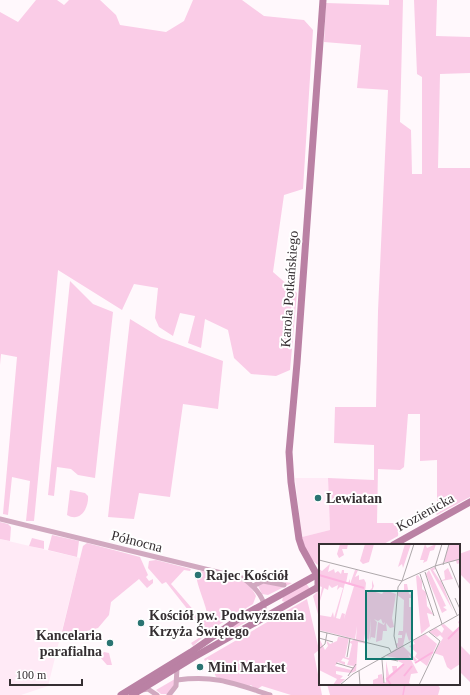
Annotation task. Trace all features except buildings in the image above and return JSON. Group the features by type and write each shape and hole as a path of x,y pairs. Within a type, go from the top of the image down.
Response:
{"street":[{"name":"Karola Potkańskiego","path":"319,580 299,538 291,482 289,452 297,363 323,0"},
{"name":"Kozienicka","path":"395,544 470,502"},
{"name":"Północna","path":"0,519 237,576 253,586 261,603"},
{"path":"308,579 311,572 310,563"},
{"path":"121,695 155,675 261,603 308,579 319,580"},
{"path":"132,695 141,690 152,687 177,668 286,606 319,580"},
{"path":"253,586 263,581 284,585"},
{"path":"279,595 279,603 286,606"},
{"path":"260,620 264,610 261,603"},
{"path":"169,695 175,689 177,668"},
{"path":"155,675 152,687 157,695"},
{"path":"177,680 194,677 222,679 270,695"}],"shaded area":[{"path":"36,0 57,0 64,5 69,0 100,0 116,15 120,25 166,32 184,21 193,0 242,0 264,16 304,20 313,30 303,189 284,195 273,272 297,293 290,370 276,376 251,374 234,358 228,330 205,319 201,348 188,343 195,316 180,313 173,336 159,327 155,318 158,288 134,284 122,310 58,270 34,521 26,521 30,481 12,477 8,515 3,514 17,357 1,354 0,365 0,12 18,22"},
{"path":"389,0 403,0 400,122 411,130 412,174 422,174 422,77 417,74 414,0 437,0 436,36 470,37 470,73 440,74 438,168 470,168 470,497 437,515 434,512 437,510 437,460 420,461 420,414 408,414 404,467 400,470 378,469 377,523 399,523 398,536 384,544 319,544 319,566 310,558 302,537 330,530 328,478 374,480 374,445 334,443 335,407 376,407 378,311 388,90 357,88 361,45 324,42 326,3 389,5"},
{"path":"70,281 93,304 113,312 95,478 78,475 71,469 57,467 54,496 48,495"},
{"path":"130,319 161,338 223,361 218,409 183,404 170,497 139,493 134,519 108,517"},
{"path":"295,478 328,478 330,530 302,537"},
{"path":"70,490 85,493 88,496 87,505 80,516 72,517 67,515"},
{"path":"0,522 8,524 11,527 10,541 0,539"},
{"path":"52,535 79,541 77,557 48,550"},
{"path":"32,538 44,541 44,549 29,546"},
{"path":"0,539 80,558 48,686 21,695 0,695"},
{"path":"87,543 140,557 148,575 146,577 149,581 153,579 153,583 147,588 139,579 111,602 109,615 98,628 79,633 77,630 60,640 83,546"},
{"path":"470,550 470,584 460,574 460,554"},
{"path":"156,560 191,569 190,571 184,570 171,584 202,620 207,614 198,585 196,574 197,571 222,574 243,581 250,587 256,596 253,604 212,629 193,646 191,643 205,634 202,629 197,630 200,626 166,582 162,584 148,568 149,561"},
{"path":"285,582 292,583 284,587"},
{"path":"263,583 284,587 268,595 262,594 258,586"},
{"path":"306,583 310,589 285,602 282,601 283,597"},
{"path":"319,590 319,618 313,596"},
{"path":"307,599 319,650 314,654 322,695 291,695 262,686 256,690 251,685 248,687 216,677 208,659 205,661 204,659"},
{"path":"263,607 257,616 225,634 224,632"},
{"path":"460,646 470,655 470,682 460,672"},
{"path":"104,652 109,653 112,665 107,665 100,657"},
{"path":"175,679 174,687 168,694 161,694 156,690"},
{"path":"327,685 438,685 440,688 438,695 330,695"}],"waterway":[{"path":"403,695 405,685"}],"place":[{"name":"Lewiatan","path":"318,498"},
{"name":"Rajec Kościół","path":"198,575"},
{"name":"Kościół pw. Podwyższenia Krzyża Świętego","path":"141,623"},
{"name":"Kancelaria parafialna","path":"110,643"},
{"name":"Mini Market","path":"200,667"}]}
